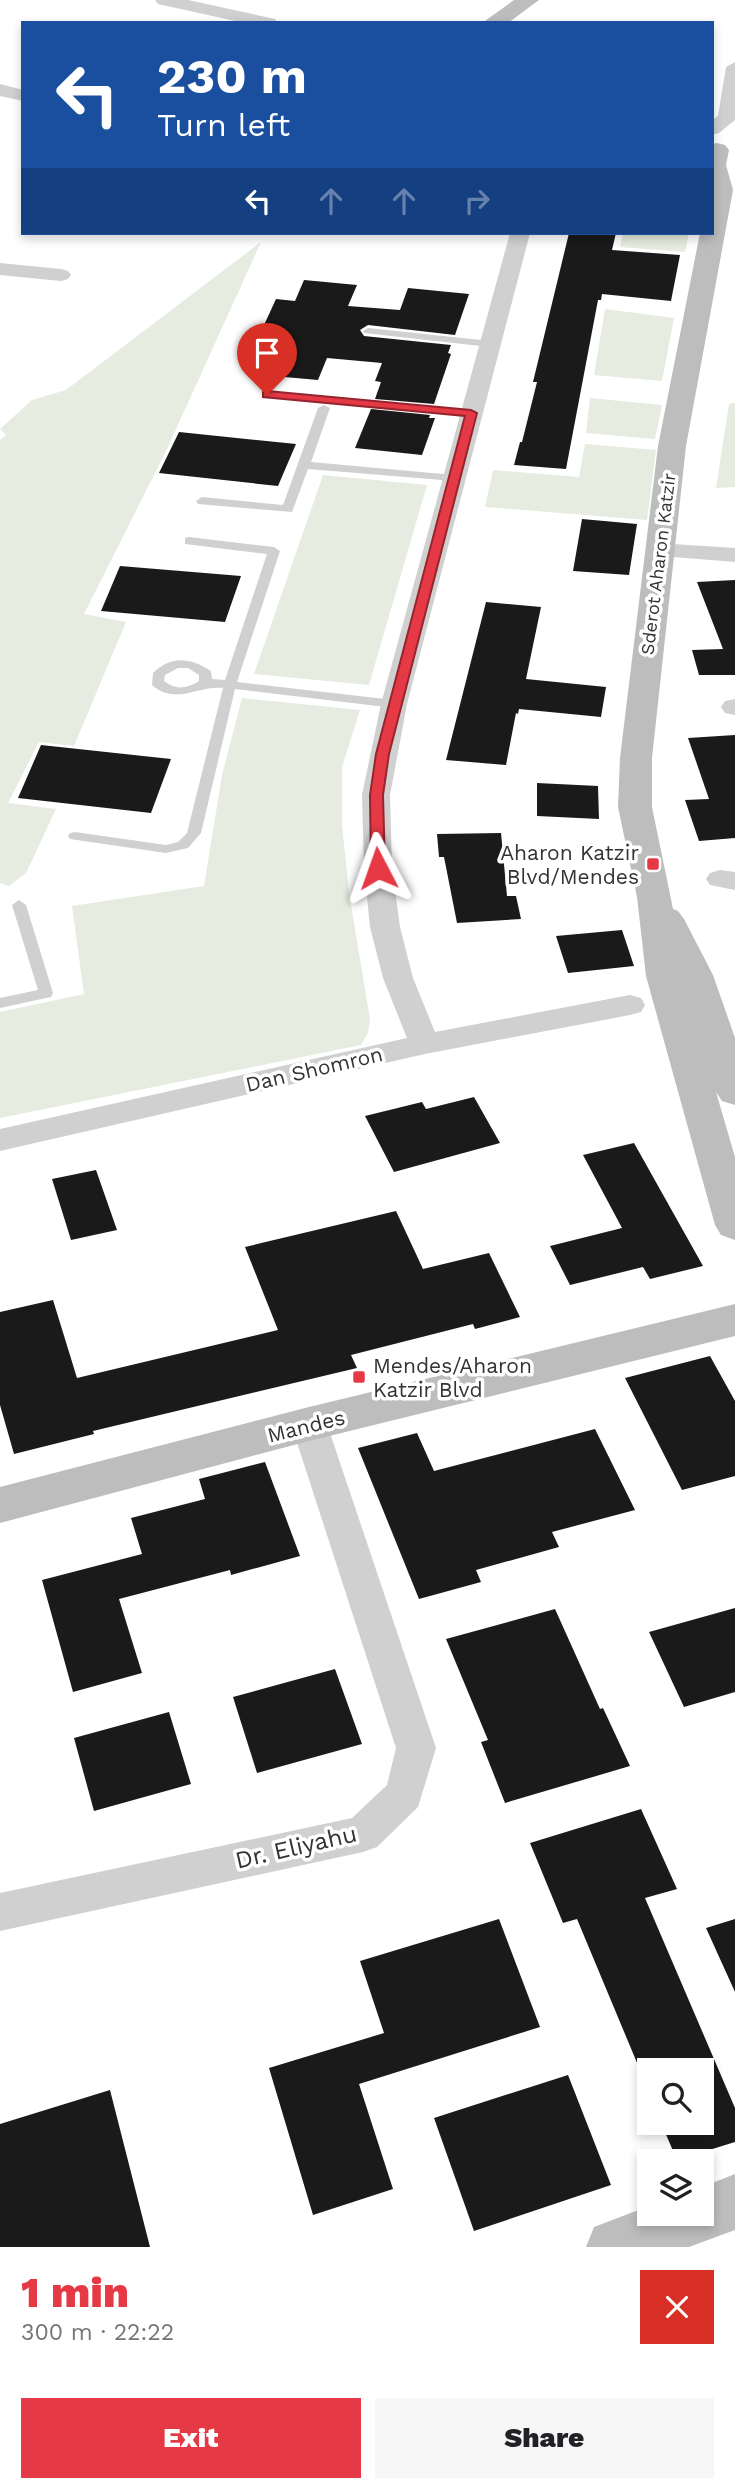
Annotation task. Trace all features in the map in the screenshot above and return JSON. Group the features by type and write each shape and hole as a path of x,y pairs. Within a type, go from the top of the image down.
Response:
{"street":[{"path":"164,0 260,21"},
{"path":"484,19 497,0"},
{"path":"484,19 528,0"},
{"name":"Sderot Aharon Katzir","path":"714,223 721,190 714,152 727,118 735,66"},
{"path":"0,90 21,95"},
{"path":"425,1044 398,978 385,927 378,868 376,795 394,704 519,235"},
{"name":"Sderot Aharon Katzir","path":"711,235 672,446 658,550 636,758 635,807 654,897 664,976 735,1225"},
{"path":"0,269 61,275"},
{"path":"658,550 735,555"},
{"name":"Sderot Aharon Katzir","path":"654,897 695,975 735,1093"},
{"name":"Dan Shomron","path":"0,1140 425,1044 630,1005"},
{"name":"Mandes","path":"0,1506 309,1424 735,1320"},
{"name":"Dr. Eliyahu","path":"0,1912 363,1834 404,1794 416,1748 309,1424"},
{"path":"614,2247 735,2202"}],"lane":[{"path":"368,331 490,344"},
{"path":"267,395 471,413"},
{"path":"202,501 289,509 324,408"},
{"path":"304,465 454,478"},
{"path":"75,835 166,849 188,843 198,820 230,685 274,551 188,541"},
{"path":"205,682 394,704"},
{"path":"0,1003 46,993 19,905"}],"shaded area":[{"path":"623,235 689,235 685,252 620,247"},
{"path":"261,242 167,449 84,614 126,622 74,746 39,742 8,803 56,809 26,873 9,886 0,883 0,440 6,435 0,429 32,400 66,390"},
{"path":"605,309 674,318 662,381 594,375"},
{"path":"590,398 662,405 655,439 586,433"},
{"path":"735,403 735,487 716,488 729,404"},
{"path":"585,444 656,450 647,520 485,507 493,470 579,477"},
{"path":"323,475 427,485 369,685 254,674"},
{"path":"242,698 360,710 342,767 342,825 349,893 370,1019 368,1033 361,1045 0,1118 0,1012 84,994 72,906 204,886 222,775"}],"building":[{"path":"569,235 616,235 612,250 680,255 671,301 602,294 601,300 598,300 566,469 514,465 537,382 533,382"},
{"path":"304,280 357,285 348,306 400,310 408,288 469,294 455,335 368,325 360,330 364,336 451,345 448,353 451,354 434,404 375,399 381,382 375,381 382,363 327,358 318,380 262,375 272,353 252,351 276,299 295,301"},
{"path":"371,409 430,415 429,418 435,418 422,455 355,448"},
{"path":"179,432 296,444 278,486 159,473"},
{"path":"582,519 637,524 629,575 573,571"},
{"path":"120,566 241,576 225,622 101,611"},
{"path":"735,580 735,675 699,675 692,650 723,649 697,582"},
{"path":"486,602 541,607 526,679 606,687 601,717 519,709 506,765 446,760"},
{"path":"735,735 735,838 699,841 685,800 709,799 688,738"},
{"path":"41,745 171,759 151,813 18,798"},
{"path":"537,783 598,786 599,819 537,816"},
{"path":"501,833 507,896 516,896 521,919 457,923 444,857 439,857 437,834"},
{"path":"622,930 634,966 568,973 556,936"},
{"path":"474,1097 500,1143 394,1172 365,1116 422,1102 426,1109"},
{"path":"634,1143 703,1266 650,1279 643,1267 570,1285 550,1246 622,1228 583,1155"},
{"path":"96,1170 117,1230 71,1240 52,1179"},
{"path":"396,1211 423,1269 489,1253 520,1317 475,1329 473,1324 351,1355 357,1368 93,1431 94,1434 14,1454 0,1405 0,1312 53,1300 77,1378 278,1330 245,1247"},
{"path":"710,1356 735,1401 735,1476 682,1490 625,1378"},
{"path":"595,1429 635,1510 552,1532 559,1547 476,1570 481,1582 419,1599 358,1448 417,1433 434,1471"},
{"path":"265,1462 300,1556 231,1575 230,1570 119,1599 142,1673 73,1692 42,1580 142,1554 131,1518 205,1499 199,1479"},
{"path":"735,1608 735,1692 684,1707 649,1632"},
{"path":"555,1609 600,1709 603,1708 630,1766 505,1803 481,1742 488,1740 446,1639"},
{"path":"335,1669 362,1744 257,1773 233,1697"},
{"path":"169,1712 191,1784 94,1811 74,1738"},
{"path":"641,1809 677,1889 645,1898 714,2058 637,2058 637,2063 577,1919 563,1923 530,1843"},
{"path":"499,1919 540,2027 359,2084 393,2189 313,2215 269,2068 384,2033 360,1961"},
{"path":"735,1919 735,1992 706,1928"},
{"path":"714,2059 735,2108 735,2142 712,2149 672,2149 666,2135 714,2135"},
{"path":"568,2075 611,2185 474,2231 434,2118"},
{"path":"110,2090 150,2247 0,2247 0,2124"}],"place":[{"name":"Aharon Katzir Blvd/Mendes","path":"653,864"},
{"name":"Mendes/Aharon Katzir Blvd","path":"359,1377"}],"route":[{"path":"267,395 471,413 382,754 376,795 378,868"}]}
